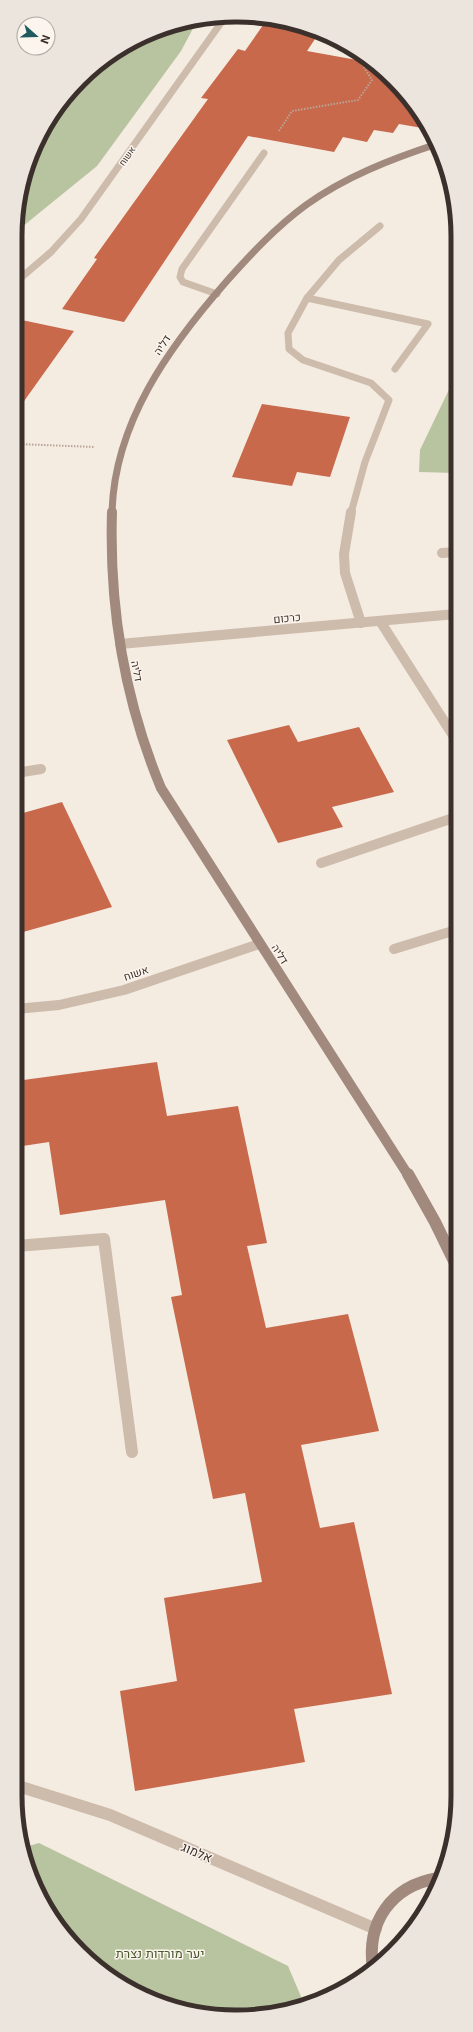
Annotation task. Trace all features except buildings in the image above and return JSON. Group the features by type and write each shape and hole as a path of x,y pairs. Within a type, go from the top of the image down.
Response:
{"street":[{"name":"אשוח","path":"22,278 30,272 67,235 113,176 222,22"},
{"name":"דליה","path":"431,146 364,172 322,194 278,227 217,294 182,336 156,376 132,421 116,471 111,530 113,597 124,673 138,728 162,788 197,847 404,1167 451,1247"},
{"path":"217,294 183,282 180,277 182,269 264,153"},
{"path":"361,623 345,574 346,532 361,476 389,400 371,383 303,360 289,350 288,333 307,298 338,260 380,226"},
{"path":"307,298 428,324 395,368"},
{"path":"442,553 451,552"},
{"name":"כרכום","path":"120,644 451,614"},
{"path":"380,621 451,732"},
{"path":"22,772 41,769"},
{"path":"321,863 451,819"},
{"path":"394,949 451,932"},
{"name":"אשוח","path":"22,1008 59,1005 124,990 259,944"},
{"path":"22,1246 104,1239 132,1452"},
{"name":"אלמוג","path":"22,1787 110,1815 376,1929"},
{"path":"373,1961 372,1940 379,1918 392,1899 410,1885 435,1879"}],"path":[{"path":"264,153 292,112 358,100 372,80 360,61"},
{"path":"22,444 124,448"}],"green space":[{"path":"194,26 181,51 97,166 22,227 29,181 38,154 58,117 75,95 106,66 129,51 154,38"},
{"path":"451,385 451,473 419,472 420,450"},
{"name":"יער מורדות נצרת","path":"39,1843 288,1966 302,2000 278,2006 251,2010 222,2010 195,2006 168,1999 154,1994 129,1981 117,1974 95,1957 66,1926 51,1903 38,1878 28,1846"}]}
